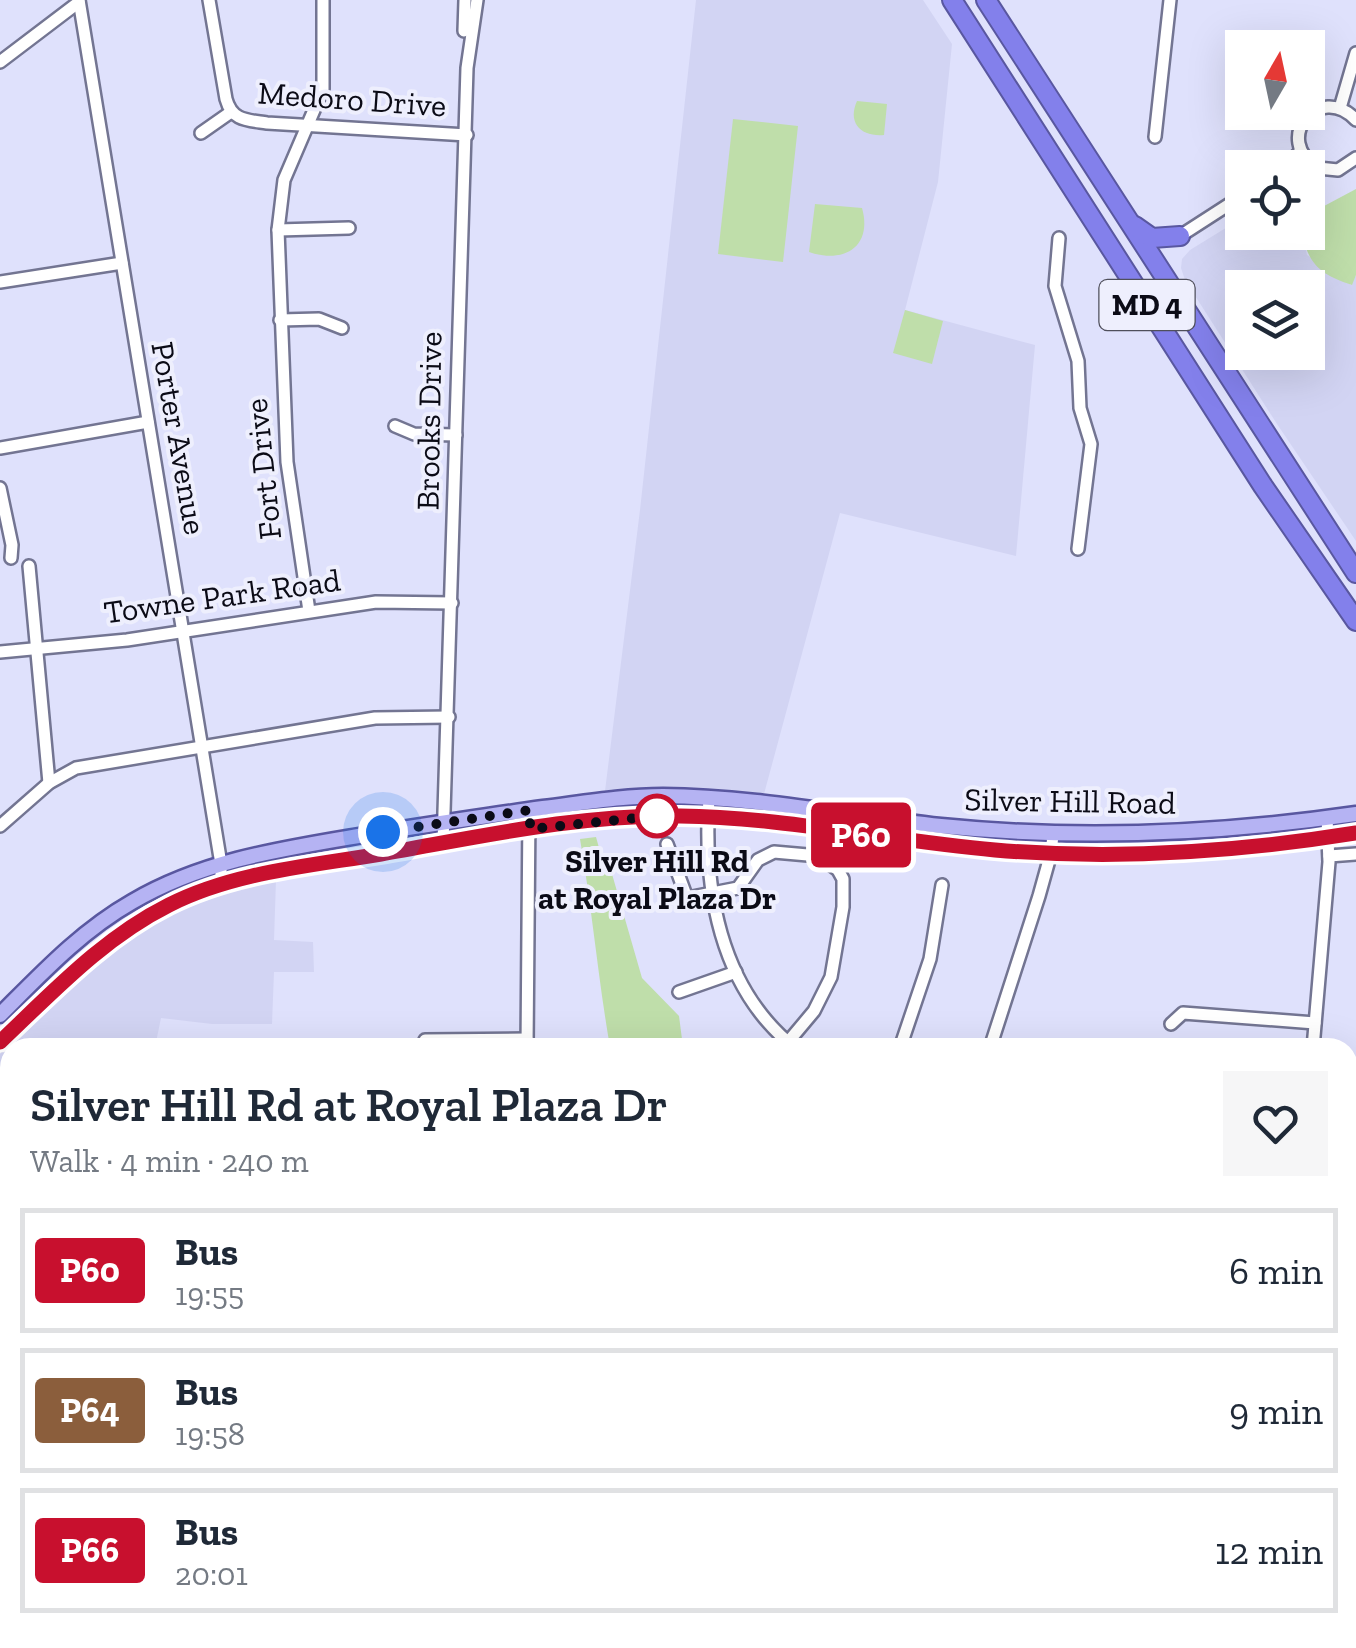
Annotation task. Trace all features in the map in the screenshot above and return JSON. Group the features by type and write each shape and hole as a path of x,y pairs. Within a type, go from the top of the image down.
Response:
{"highway":[{"name":"MD 4","path":"952,0 1255,474 1356,621"},
{"name":"MD 4","path":"986,0 1356,573"},
{"path":"1124,216 1152,238 1180,236"},
{"path":"1170,287 1166,261 1180,236"}],"main road":[{"name":"Silver Hill Road","path":"0,1015 100,922 156,888 221,864 443,822 629,797 709,798 939,826 1053,834 1178,832 1356,814"},
{"name":"Silver Hill Road","path":"4,1038 84,962 170,904 256,875 530,829 630,817 708,817 906,841 1051,853 1200,850 1356,833"}],"street":[{"name":"Medoro Drive","path":"209,0 230,112 243,120 466,134"},
{"name":"Fort Drive","path":"309,611 287,462 278,230 284,180 321,97 323,0"},
{"path":"465,0 467,68"},
{"name":"Brooks Drive","path":"443,844 467,68 476,0"},
{"path":"1155,137 1170,0"},
{"path":"0,62 79,1"},
{"name":"Porter Avenue","path":"79,1 184,632 221,864 221,885"},
{"path":"1340,108 1352,80 1356,53"},
{"path":"1325,109 1340,108 1356,120"},
{"path":"201,133 230,112"},
{"path":"1325,170 1354,163"},
{"path":"1180,236 1225,207"},
{"path":"278,230 349,228"},
{"path":"1059,238 1055,286 1078,361 1080,408 1091,444 1078,549"},
{"path":"0,282 122,262"},
{"path":"280,320 318,319 342,328"},
{"path":"0,448 148,422"},
{"path":"395,426 414,434 456,436"},
{"path":"0,488 12,545 11,558"},
{"path":"30,566 49,783"},
{"name":"Towne Park Road","path":"0,652 184,632 385,601 452,603"},
{"path":"0,826 49,783 76,768 375,718 449,717"},
{"path":"709,798 710,892 720,933 752,999 783,1038"},
{"path":"528,1038 530,810"},
{"path":"1314,1038 1329,856 1327,818"},
{"path":"993,1038 1051,853 1053,834"},
{"path":"667,844 687,898 738,888 758,860 774,852 818,856 840,874 845,893 831,977 814,1011 793,1038"},
{"path":"1329,856 1356,854"},
{"path":"904,1038 931,955 942,885"},
{"path":"679,992 736,972"},
{"path":"1171,1024 1183,1013 1315,1023"}],"shaded area":[{"path":"696,0 923,0 952,44 938,182 905,310 1035,345 1016,556 840,513 764,794 677,789 605,791"},
{"path":"1225,228 1225,250 1306,250 1307,255 1351,285 1356,275 1356,541 1242,370 1325,370 1325,270 1225,270 1225,343 1185,280 1182,259"},
{"path":"276,880 274,940 313,942 314,972 274,972 272,1024 212,1024 161,1018 157,1038 16,1038 122,941 206,897"}],"green space":[{"path":"857,101 887,104 884,135 869,134 858,127 854,116"},
{"path":"733,119 798,126 783,262 718,254"},
{"path":"1356,189 1356,275 1352,285 1318,268 1308,250 1325,250 1325,206"},
{"path":"815,204 862,208 863,233 852,249 833,256 809,252"},
{"path":"905,310 943,321 932,364 893,353"},
{"path":"596,837 606,873 612,874 642,978 679,1016 682,1038 609,1038 580,839"}],"bus line":[{"name":"P60","path":"4,1038 116,937 189,896 256,875 530,829 630,817 708,817 906,841 1051,853 1200,850 1356,833"}],"place":[{"name":"Silver Hill Rd at Royal Plaza Dr","path":"657,816"}],"route":[{"path":"383,832 530,810 530,829 657,816"}]}
